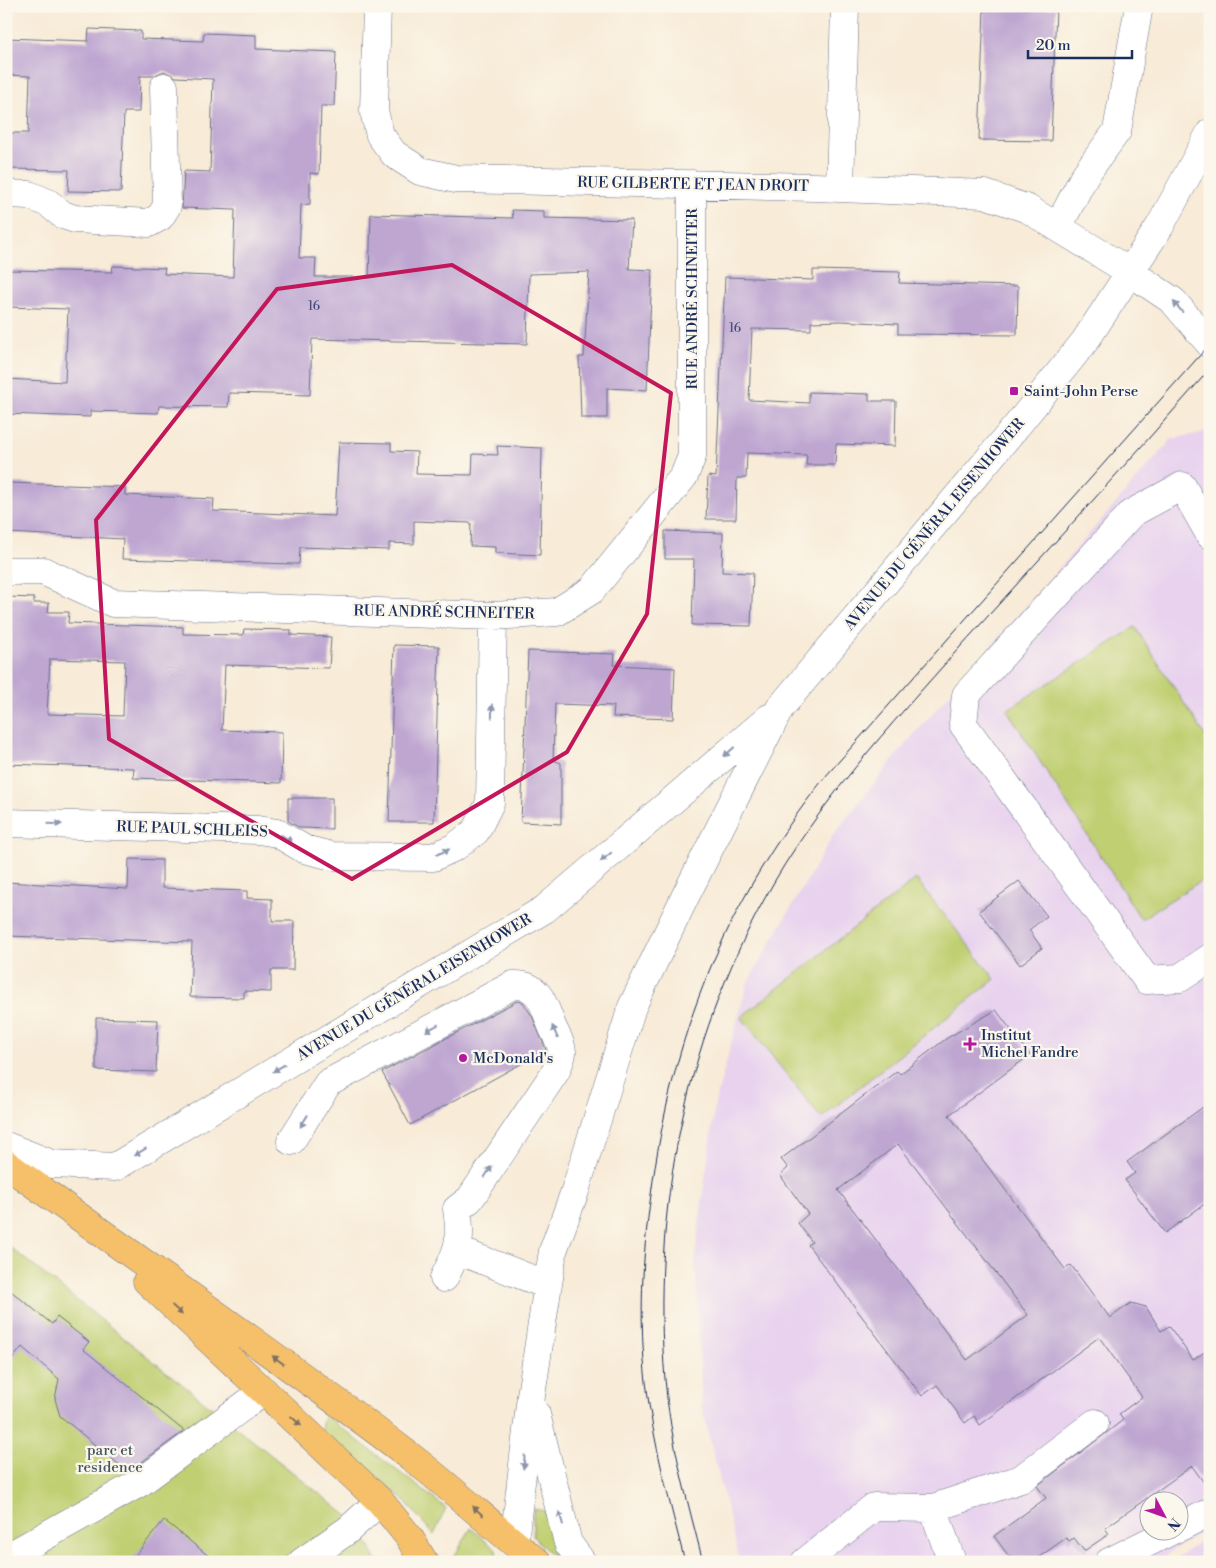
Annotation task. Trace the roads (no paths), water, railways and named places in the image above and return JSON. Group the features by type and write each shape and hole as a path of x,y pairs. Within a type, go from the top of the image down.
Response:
{"main road":[{"path":"6,1164 179,1286 415,1460 469,1502 514,1552 537,1562"},
{"path":"78,1216 380,1501 409,1537 424,1562"}],"street":[{"name":"RUE GILBERTE ET JEAN DROIT","path":"378,6 374,111 380,135 394,154 420,171 456,179 840,188 985,194 1028,209 1130,272 1173,301 1210,344"},
{"path":"840,188 845,6"},
{"path":"1058,227 1085,175 1117,131 1139,6"},
{"path":"6,194 29,195 48,203 62,215 75,219 149,223 160,217 167,206 164,86"},
{"name":"AVENUE DU GÉNÉRAL EISENHOWER","path":"6,1146 52,1164 115,1167 545,909 780,708 1039,399 1085,341 1170,209 1210,132"},
{"name":"RUE ANDRÉ SCHNEITER","path":"6,571 43,571 113,603 493,616 557,612 592,590 684,476 692,456 692,184"},
{"path":"1210,535 1182,486 1132,513 966,695 962,724 1148,980 1180,978 1210,958"},
{"name":"RUE PAUL SCHLEISS","path":"6,823 258,830 277,833 304,849 332,856 433,857 455,847 476,831 490,803 493,616"},
{"name":"AVENUE DU GÉNÉRAL EISENHOWER","path":"514,1552 531,1396 553,1251 575,1191 632,1007 780,708"},
{"path":"291,1142 328,1083 513,985 522,984 533,989 542,999 558,1039 562,1051 560,1060 556,1071 470,1199 457,1209 460,1228 459,1250 444,1278"},
{"path":"459,1250 547,1284"},
{"path":"6,1558 141,1482 264,1391"},
{"name":"AVENUE DU GÉNÉRAL EISENHOWER","path":"531,1396 568,1543 582,1562"},
{"path":"805,1562 874,1508 933,1508 1021,1479 1094,1423"},
{"path":"302,1562 348,1530 380,1501"},
{"path":"933,1508 952,1562"},
{"path":"1188,1523 1210,1512"},
{"path":"1109,1562 1153,1540"}],"tram line":[{"path":"685,1562 662,1473 649,1405 644,1359 642,1289 648,1218 660,1136 673,1080 689,1026 708,974 731,923 758,873 789,825 825,777 1210,344"},
{"path":"703,1562 680,1471 667,1402 662,1317 663,1255 669,1193 680,1131 695,1070 714,1011 737,954 765,898 785,864 855,767 907,706 1210,369"}],"place":[{"name":"Saint-John Perse","path":"1014,391"},
{"name":"Institut Michel Fandre","path":"970,1044"},
{"name":"McDonald's","path":"463,1058"}],"park label":[{"name":"parc et residence","path":"110,1458"}]}
